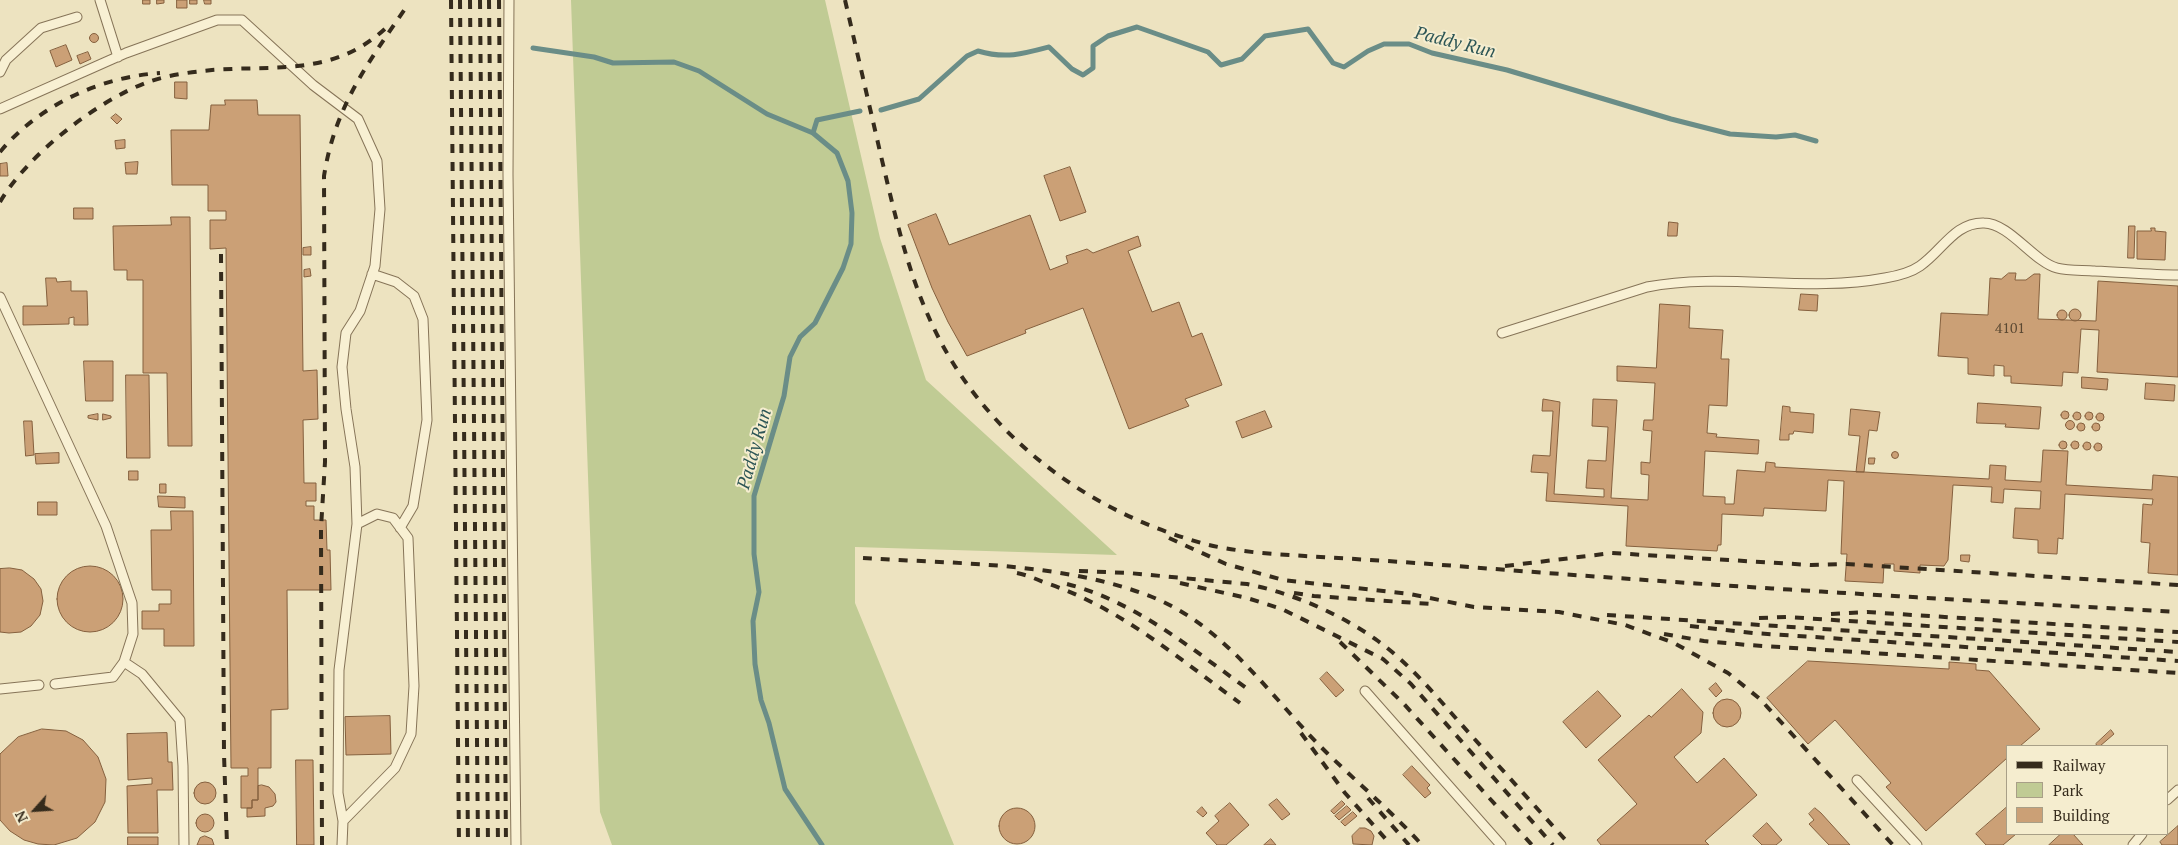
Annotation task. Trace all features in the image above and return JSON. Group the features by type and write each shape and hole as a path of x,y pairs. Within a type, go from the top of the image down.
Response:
{"lane":[{"path":"100,0 118,57"},
{"path":"509,0 508,174 516,845"},
{"path":"0,72 6,60 41,28 77,16"},
{"path":"0,109 118,57 217,20 242,20 313,85 358,119 377,161 380,209 372,274 360,311 346,333 342,367 355,467 357,524 339,670 338,793 343,822 342,845"},
{"path":"1502,333 1646,287 1680,281 1804,283 1891,277 1918,267 1960,230 1973,223 1987,222 1999,227 2056,268 2178,275"},
{"path":"372,274 396,282 414,296 423,320 427,420 413,506 400,528"},
{"path":"0,297 106,526 132,602 133,634 124,662 112,677 55,684"},
{"path":"343,822 395,768 411,734 414,686 408,538 394,518 377,514 357,524"},
{"path":"124,662 142,674 180,720 183,766 184,845"},
{"path":"0,689 39,685"},
{"path":"1365,691 1501,845"},
{"path":"1857,780 1917,845"},
{"path":"2168,799 2178,790"}],"green space":[{"path":"571,0 825,0 880,238 926,380 1117,555 855,547 855,603 954,845 612,845 600,812"}],"building":[{"path":"143,0 150,0 150,4 143,4"},
{"path":"157,0 164,0 164,3 157,4"},
{"path":"177,0 187,0 187,8 177,8"},
{"path":"190,0 197,0 197,4 190,4"},
{"path":"204,0 211,0 211,4 205,4"},
{"path":"94,34 98,38 94,42 90,38"},
{"path":"66,45 72,60 56,67 50,51"},
{"path":"88,52 91,59 80,64 77,56"},
{"path":"175,82 187,82 187,99 175,98"},
{"path":"225,100 257,100 258,115 300,115 303,371 317,370 318,419 303,420 304,483 316,483 316,501 306,501 306,506 314,506 314,520 326,520 327,550 330,550 331,590 287,590 288,709 271,710 271,768 258,768 258,800 252,800 252,808 241,808 241,776 248,776 248,768 231,768 226,248 210,249 210,220 226,220 226,211 208,211 208,185 172,185 171,130 209,130 211,105 225,105"},
{"path":"116,114 122,119 117,124 111,118"},
{"path":"125,140 125,148 116,149 115,141"},
{"path":"138,162 137,174 126,174 125,163"},
{"path":"7,163 8,176 0,176 0,164"},
{"path":"1070,167 1086,212 1060,221 1044,176"},
{"path":"74,208 93,208 93,219 74,219"},
{"path":"936,214 949,245 1030,215 1050,270 1068,263 1066,256 1087,249 1093,253 1138,236 1141,246 1128,251 1152,312 1179,302 1192,337 1202,333 1222,385 1185,399 1189,406 1129,429 1083,308 1025,330 1026,333 967,356 932,288 908,225"},
{"path":"171,217 190,217 192,446 168,446 167,373 143,373 143,280 127,280 127,270 114,270 113,226 171,225"},
{"path":"1669,222 1678,223 1677,236 1668,236"},
{"path":"2129,226 2135,226 2134,258 2128,258"},
{"path":"2151,228 2155,228 2155,231 2166,232 2165,260 2137,259 2137,231 2151,231"},
{"path":"311,247 311,255 303,255 303,248"},
{"path":"310,269 311,276 304,277 304,270"},
{"path":"2009,273 2016,273 2015,280 2026,280 2034,274 2040,274 2038,319 2096,321 2098,281 2178,286 2178,377 2097,372 2099,330 2081,329 2078,373 2063,372 2062,386 2011,383 2011,376 2004,376 2004,366 1994,365 1994,376 1968,374 1968,358 1938,356 1941,313 1988,315 1990,278 2001,279"},
{"path":"46,278 56,278 57,282 71,281 71,291 87,291 88,325 74,325 74,317 69,318 69,324 23,325 23,306 47,306"},
{"path":"1801,294 1818,295 1817,311 1799,310"},
{"path":"1660,304 1690,306 1689,328 1723,330 1721,359 1729,359 1727,406 1709,405 1707,433 1717,434 1716,437 1759,440 1758,454 1705,451 1703,496 1725,497 1725,504 1734,504 1737,470 1765,472 1766,462 1775,463 1775,467 1989,479 1990,465 2006,466 2005,480 2041,482 2043,450 2068,451 2066,485 2152,490 2153,475 2178,477 2178,575 2148,573 2150,543 2141,542 2143,504 2152,505 2153,499 2065,494 2063,539 2058,538 2057,554 2038,553 2038,540 2013,538 2015,508 2040,509 2041,491 2004,489 2003,503 1991,502 1992,487 1953,485 1948,560 1944,566 1920,565 1920,573 1894,571 1894,564 1884,564 1883,583 1845,581 1847,554 1841,554 1844,481 1828,480 1826,511 1764,508 1763,516 1722,514 1721,545 1718,545 1717,551 1626,546 1628,506 1546,501 1548,473 1531,472 1533,455 1550,456 1553,411 1542,411 1543,399 1560,402 1554,494 1604,497 1604,489 1586,488 1588,460 1606,461 1608,427 1592,426 1593,399 1617,400 1611,498 1648,500 1649,475 1641,474 1641,462 1650,463 1652,431 1643,430 1644,420 1653,420 1655,383 1617,381 1617,366 1656,368"},
{"path":"2075,309 2081,315 2075,321 2069,315"},
{"path":"2060,310 2064,310 2067,315 2066,319 2060,320 2057,317 2057,313"},
{"path":"84,361 113,361 113,401 86,401"},
{"path":"126,375 149,375 150,458 127,458"},
{"path":"2082,377 2108,379 2107,390 2082,388"},
{"path":"2146,383 2175,385 2174,401 2145,399"},
{"path":"1978,403 2041,407 2039,429 2005,427 2006,424 1977,423"},
{"path":"1783,406 1790,407 1790,412 1814,414 1813,433 1794,431 1793,434 1789,434 1789,440 1780,440"},
{"path":"1851,409 1880,412 1877,431 1869,430 1864,472 1856,472 1860,436 1849,435"},
{"path":"1265,411 1272,427 1242,438 1236,422"},
{"path":"2065,411 2069,415 2065,419 2061,415"},
{"path":"2077,412 2081,416 2077,420 2073,416"},
{"path":"2089,412 2093,416 2089,420 2085,416"},
{"path":"2100,413 2104,417 2100,421 2096,417"},
{"path":"98,414 98,420 88,418 88,416"},
{"path":"103,414 111,416 111,418 103,420"},
{"path":"24,421 32,421 34,455 26,456"},
{"path":"2070,421 2074,425 2070,429 2066,425"},
{"path":"2081,423 2085,427 2081,431 2077,427"},
{"path":"2096,423 2100,427 2096,431 2092,427"},
{"path":"2063,441 2067,445 2063,449 2059,445"},
{"path":"2075,441 2079,445 2075,449 2071,445"},
{"path":"2087,442 2091,446 2087,450 2083,446"},
{"path":"2098,443 2102,447 2098,451 2094,447"},
{"path":"1895,451 1899,455 1895,459 1891,455"},
{"path":"59,453 59,463 36,464 35,454"},
{"path":"1869,458 1875,458 1874,464 1869,464"},
{"path":"129,471 138,471 138,480 129,480"},
{"path":"160,484 166,484 166,493 160,493"},
{"path":"158,496 185,497 185,508 159,507"},
{"path":"38,502 57,502 57,515 38,515"},
{"path":"171,511 193,511 194,646 164,646 164,629 142,629 142,611 159,611 159,604 171,604 171,590 152,590 151,530 171,530"},
{"path":"1961,555 1970,555 1969,562 1961,561"},
{"path":"90,566 103,569 113,576 120,586 123,599 120,612 113,622 103,629 90,632 77,629 67,622 60,612 57,599 60,586 67,576 77,569"},
{"path":"0,569 22,570 34,579 41,589 43,601 40,615 31,626 21,632 9,633 0,632"},
{"path":"1808,661 1949,669 1949,662 1976,664 1976,670 1989,671 2040,729 2021,745 2006,745 2006,759 1926,831 1886,787 1891,783 1835,720 1808,744 1767,698"},
{"path":"1327,672 1344,690 1336,697 1320,679"},
{"path":"1716,683 1722,691 1716,697 1709,689"},
{"path":"1682,689 1703,712 1701,733 1674,757 1697,783 1724,758 1757,795 1705,841 1709,845 1601,845 1597,840 1637,804 1598,760"},
{"path":"1598,691 1621,716 1586,748 1563,722"},
{"path":"1727,699 1737,703 1741,713 1737,723 1727,727 1717,723 1713,713 1717,703"},
{"path":"390,716 391,754 346,755 345,717"},
{"path":"42,729 66,731 83,740 98,757 106,779 105,802 95,822 77,838 54,845 38,844 24,840 10,831 0,820 0,754 18,737"},
{"path":"2111,730 2114,734 2101,745 2096,744"},
{"path":"167,733 168,762 172,762 173,790 157,790 158,833 128,833 127,786 152,784 152,778 128,780 127,734"},
{"path":"296,760 313,760 314,845 297,845"},
{"path":"1412,766 1430,785 1427,788 1431,793 1425,798 1403,775"},
{"path":"205,782 213,785 216,793 213,801 205,804 197,801 194,793 197,785"},
{"path":"258,786 269,787 275,794 276,802 273,806 265,808 265,816 247,817 247,808 252,808 252,800 258,800"},
{"path":"1277,799 1290,814 1282,820 1269,805"},
{"path":"1342,801 1345,804 1334,814 1331,811"},
{"path":"1230,803 1249,825 1226,845 1217,845 1206,833 1219,821 1215,816"},
{"path":"1347,806 1351,810 1339,820 1335,816"},
{"path":"1202,807 1207,813 1203,817 1197,812"},
{"path":"1017,808 1024,809 1030,813 1034,819 1034,833 1030,839 1024,843 1017,844 1010,843 1004,839 1000,833 999,826 1000,819 1004,813 1010,809"},
{"path":"1815,808 1850,845 1829,845 1809,824 1814,820 1809,814"},
{"path":"2006,808 2006,835 2015,835 2003,845 1986,845 1976,834"},
{"path":"1353,812 1357,816 1345,826 1341,822"},
{"path":"205,814 211,817 214,823 211,829 205,832 199,829 196,823 199,817"},
{"path":"1767,823 1782,840 1776,845 1762,845 1753,836"},
{"path":"2178,826 2178,845 2162,845 2160,842"},
{"path":"1360,828 1371,831 1374,836 1372,845 1353,844 1352,836"},
{"path":"2060,835 2074,835 2083,845 2049,845"},
{"path":"205,836 212,839 214,845 197,845 200,838"},
{"path":"128,837 158,837 158,845 128,845"},
{"path":"1271,839 1276,845 1264,845"}],"waterway":[{"name":"Paddy Run","path":"881,110 919,99 967,56 978,51 997,55 1014,55 1049,47 1072,69 1083,75 1093,68 1093,46 1108,36 1137,27 1208,52 1221,65 1242,59 1265,36 1308,29 1333,63 1344,67 1368,51 1384,44 1409,44 1432,53 1507,70 1671,119 1730,134 1776,137 1795,135 1816,141"},
{"path":"533,48 594,57 613,63 674,62 699,71 767,114 813,133"},
{"name":"Paddy Run","path":"822,845 785,789 769,723 761,700 755,664 753,621 759,592 754,554 754,496 784,396 790,357 800,337 815,323 843,268 851,244 852,213 848,181 837,153 813,133 817,120 860,111"}],"railway":[{"path":"451,0 459,845"},
{"path":"460,0 468,845"},
{"path":"470,0 478,845"},
{"path":"480,0 488,845"},
{"path":"489,0 498,845"},
{"path":"499,0 506,845"},
{"path":"845,0 905,251 926,311 940,340 956,368 976,396 1023,447 1050,469 1078,488 1108,506 1139,521 1205,544 1229,549 1267,553 1907,597 2178,612"},
{"path":"322,845 321,528 325,462 324,176 329,151 345,106 366,66 407,6"},
{"path":"0,202 27,166 65,131 86,115 128,90 148,82 188,73 283,67 328,61 349,53 370,41 390,24"},
{"path":"0,152 33,120 72,96 115,80 160,73"},
{"path":"221,254 224,754 227,845"},
{"path":"1169,538 1226,564 1283,580 1410,594 1474,607 1559,612 1625,625 1674,643 1728,673 1760,699 1893,845"},
{"path":"1505,566 1612,553 1811,565 1846,564 2178,585"},
{"path":"863,558 1007,566 1043,570 1113,584 1147,595 1175,608 1200,624 1245,664 1327,753 1422,845"},
{"path":"1079,571 1129,573 1247,584 1281,593 1332,613 1378,641 1411,670 1570,845"},
{"path":"1017,573 1073,593 1123,620 1171,652 1240,703"},
{"path":"1180,583 1247,598 1282,609 1383,659 1411,684 1553,845"},
{"path":"1067,584 1093,592 1141,615 1164,629 1252,692"},
{"path":"1294,593 1431,604"},
{"path":"1831,614 1867,612 2178,632"},
{"path":"1607,615 2178,652"},
{"path":"1759,618 1787,617 2178,642"},
{"path":"1690,626 1753,633 2178,661"},
{"path":"1664,634 1704,641 1748,645 2178,673"},
{"path":"1340,642 1403,703 1532,845"},
{"path":"1301,733 1345,793 1391,845"},
{"path":"1368,798 1409,845"}]}
